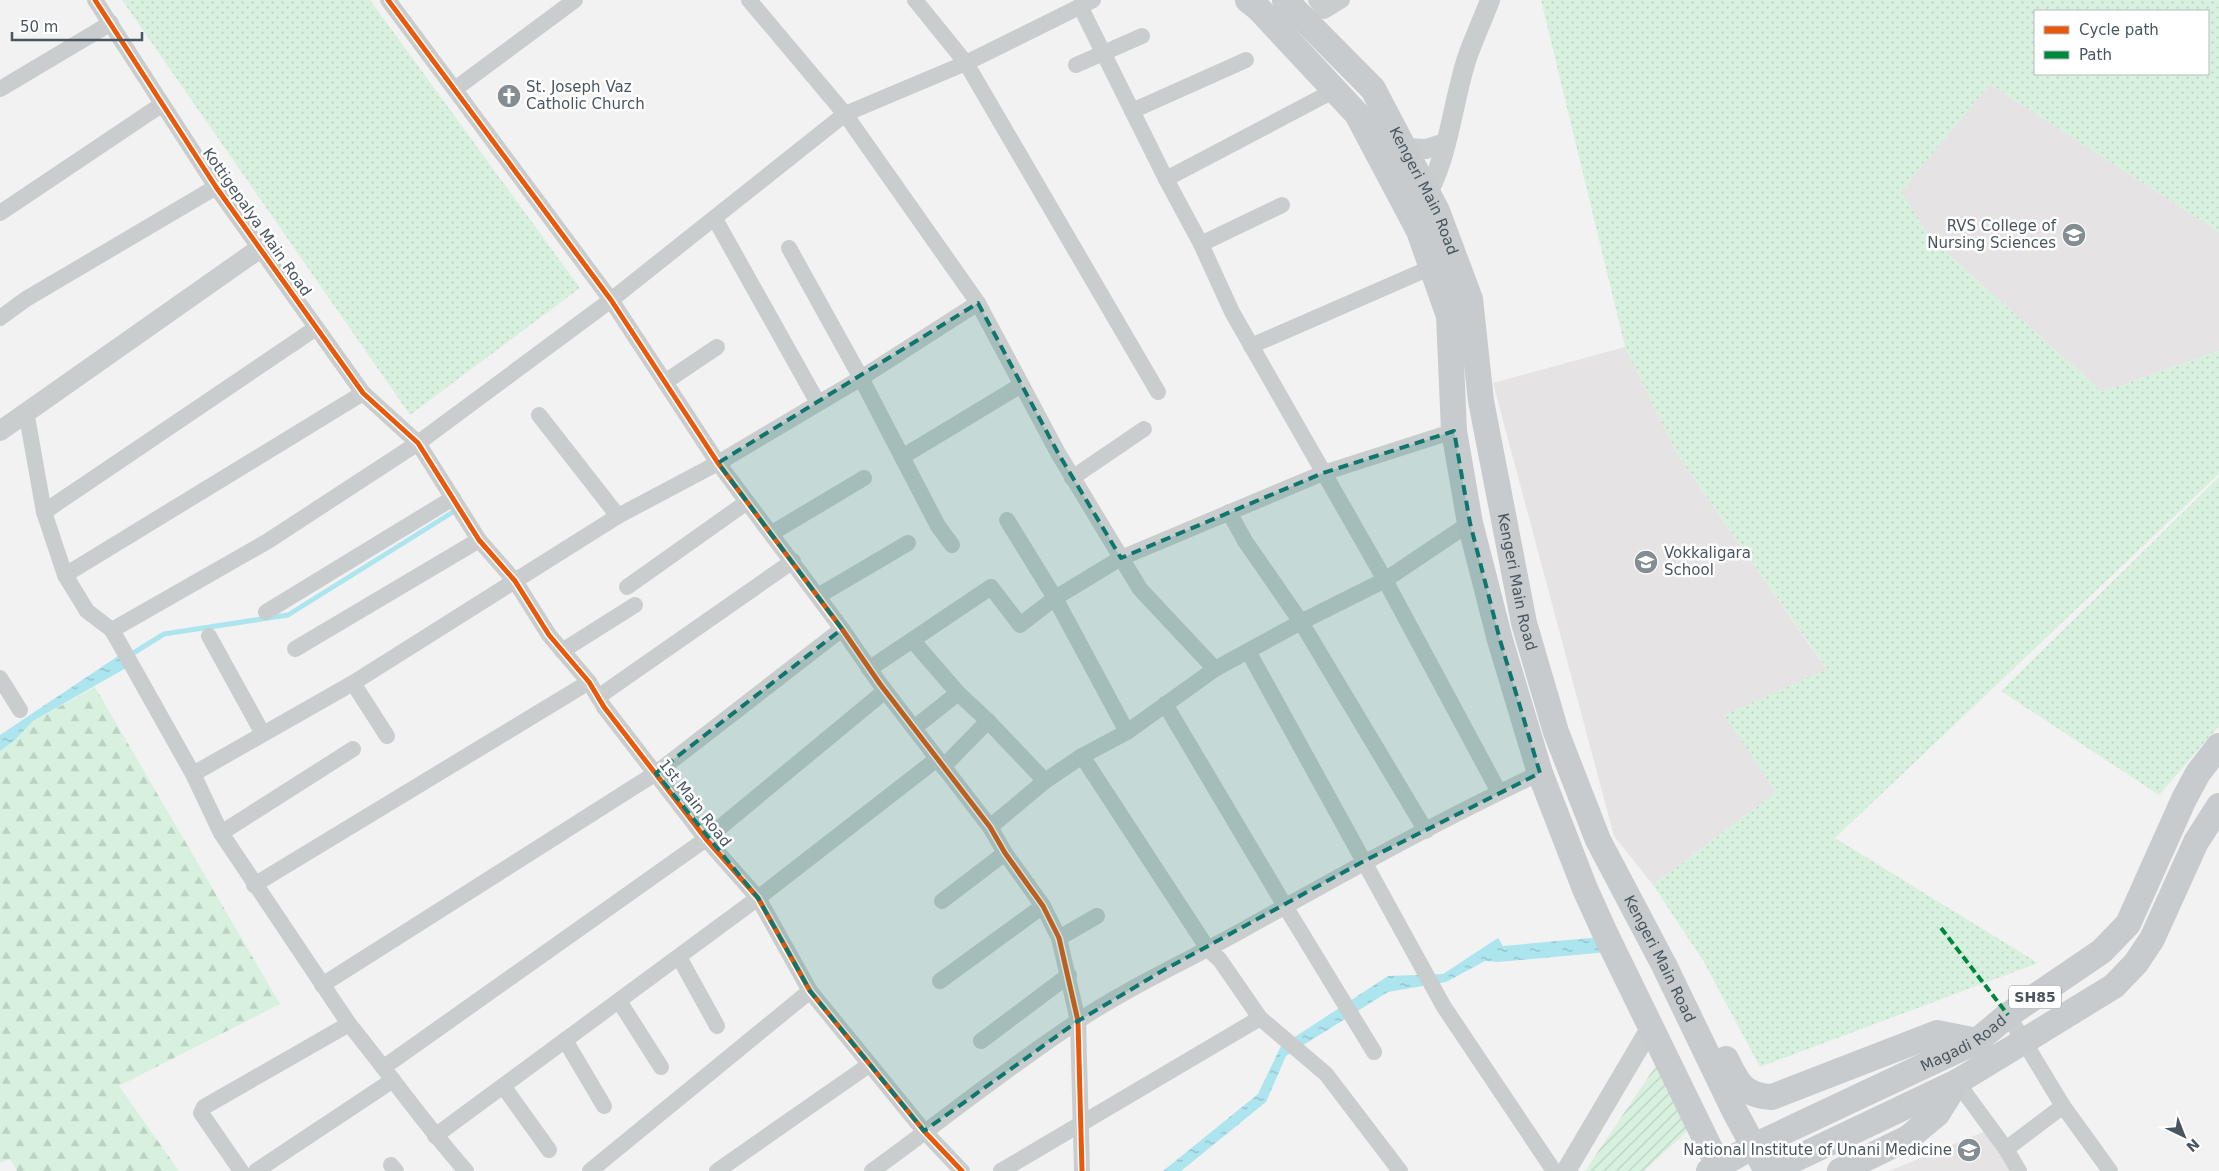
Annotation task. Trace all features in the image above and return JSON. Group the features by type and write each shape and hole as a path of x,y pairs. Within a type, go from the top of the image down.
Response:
{"main road":[{"name":"Kengeri Main Road","path":"1248,0 1258,8 1357,114 1413,219 1449,316 1454,431 1470,523 1500,640 1540,773 1588,897 1651,1027 1716,1169"},
{"name":"Kengeri Main Road","path":"1285,0 1317,13 1374,88 1437,211 1470,299 1481,401 1524,623 1556,732 1598,840 1664,965 1735,1112 1768,1171"},
{"name":"Magadi Road","path":"1716,1169 1754,1146 1977,1041 2008,1015 2102,951 2128,924 2184,799 2198,773 2219,746"},
{"name":"Magadi Road","path":"1768,1171 1956,1082 2100,996 2120,981 2136,963 2152,939 2196,842 2219,806"},
{"path":"1664,965 1693,986 1736,1078 1742,1087 1760,1097 1772,1097 1937,1033 1977,1041"},
{"path":"1840,1171 1908,1138 1937,1114 1956,1082"}],"street":[{"name":"Kottigepalya Main Road","path":"95,0 216,188 363,393 418,443"},
{"path":"388,0 611,300 718,463 793,561 885,690 990,827 1005,853 1043,906 1060,938 1078,1021 1082,1171"},
{"path":"455,89 557,5 575,0"},
{"path":"749,0 845,114 978,303 1072,478 1140,589 1215,669"},
{"path":"914,0 966,63 1158,392"},
{"path":"1317,13 1342,0"},
{"path":"1413,219 1428,193 1445,143 1467,58 1490,0"},
{"path":"112,630 268,541 418,443 611,300 845,114 966,63 1087,3 1104,53 1166,179 1201,244 1232,312 1385,580 1499,792"},
{"path":"0,89 111,23"},
{"path":"1076,65 1142,36"},
{"path":"1132,111 1246,60"},
{"path":"1166,179 1335,90"},
{"path":"0,212 162,105"},
{"path":"1405,148 1426,150 1445,143"},
{"path":"0,318 26,299 216,188"},
{"path":"1201,244 1282,205"},
{"path":"715,219 818,403"},
{"path":"789,248 861,378 938,526 952,546"},
{"path":"0,431 259,249"},
{"path":"1251,346 1432,267"},
{"path":"193,774 353,683 618,516 718,463 861,378 978,303"},
{"path":"44,512 316,328"},
{"path":"665,382 717,347"},
{"path":"902,456 1021,384"},
{"path":"65,575 363,393"},
{"path":"26,411 44,512 65,575 87,611 112,630 193,774 221,833 254,885 349,1024 389,1073 434,1136 466,1171"},
{"path":"539,415 618,516"},
{"path":"1072,478 1144,429"},
{"path":"870,669 991,587 1020,625 1055,598 1121,558 1323,472 1454,431"},
{"name":"1st Main Road","path":"418,443 479,540 515,581 549,635 589,682 598,697 706,839 758,898 810,991 924,1131 962,1171"},
{"path":"772,533 864,478"},
{"path":"266,612 453,498"},
{"path":"627,588 747,502"},
{"path":"1229,512 1244,541 1300,622 1426,831"},
{"path":"1007,520 1055,598 1127,732"},
{"path":"990,827 1045,781 1082,756 1127,732 1215,669 1300,622 1385,580 1470,523"},
{"path":"295,649 479,540"},
{"path":"818,596 908,543"},
{"path":"598,697 793,561"},
{"path":"562,651 635,605"},
{"path":"322,985 656,773 842,629"},
{"path":"209,636 263,734"},
{"path":"913,641 958,693 988,721 1045,781"},
{"path":"1248,651 1444,1007 1554,1171"},
{"path":"0,678 20,710"},
{"path":"254,885 589,682"},
{"path":"353,683 387,736"},
{"path":"256,1171 706,839 885,690"},
{"path":"914,728 958,693"},
{"path":"1165,704 1284,906 1374,1052"},
{"path":"434,1136 940,763 988,721"},
{"path":"221,833 353,749"},
{"path":"1082,756 1208,949 1220,960 1260,1018 1326,1074 1400,1171"},
{"path":"872,1171 924,1131 1078,1021 1162,970 1208,949 1325,885 1364,861 1540,773"},
{"path":"942,901 1005,853"},
{"path":"940,981 1043,906"},
{"path":"1060,938 1097,916"},
{"path":"679,957 717,1026"},
{"path":"980,1041 1069,975"},
{"path":"590,1171 810,991"},
{"path":"619,1000 661,1067"},
{"path":"2008,1015 2063,1106 2110,1171"},
{"path":"1001,1171 1175,1070 1260,1018"},
{"path":"241,1171 201,1113 204,1107 349,1024"},
{"path":"1566,1171 1651,1027"},
{"path":"566,1040 604,1106"},
{"path":"717,1171 869,1065"},
{"path":"1956,1082 2006,1149 2019,1171"},
{"path":"503,1086 549,1150"},
{"path":"2006,1149 2063,1106"}],"highlighted area":[{"path":"978,303 1058,453 1121,558 1323,473 1454,431 1470,523 1500,640 1540,773 1364,861 1162,971 1078,1021 924,1131 810,991 758,898 656,773 842,629 718,463"}],"shaded area":[{"name":"RVS College of Nursing Sciences","path":"1990,84 2219,232 2219,351 2102,392 1931,239 1900,192"},
{"name":"Vokkaligara School","path":"1625,347 1677,454 1827,670 1725,715 1776,792 1653,885 1614,836 1493,383"},
{"name":"National Institute of Unani Medicine","path":"1988,1130 2011,1171 1889,1171"}],"green space":[{"path":"122,0 370,0 580,288 410,415"},
{"path":"1541,0 2219,0 2219,232 1990,84 1901,191 1931,239 2102,392 2219,351 2219,474 1835,838 2038,963 1760,1067 1704,962 1653,885 1776,792 1724,715 1827,669 1677,454 1625,347"},
{"path":"2219,477 2219,726 2159,795 2001,691"},
{"path":"95,687 280,1004 119,1086 179,1171 17,1171 10,1159 0,1163 0,751 14,741 33,721"},
{"path":"1659,1061 1691,1128 1644,1171 1585,1171"}],"water":[{"path":"121,654 126,668 33,721 14,741 0,751 0,735"},
{"path":"1601,937 1608,952 1498,962 1485,961 1446,982 1388,992 1286,1056 1266,1102 1181,1171 1163,1171 1258,1094 1281,1046 1388,976 1443,974 1498,938 1503,946"}],"waterway":[{"path":"130,655 164,634 288,615 453,512"}],"marked path":[{"path":"1941,928 2008,1015"}],"cycle path":[{"path":"95,0 216,187 363,393 418,443 479,540 515,581 549,635 589,682 604,707 706,839 758,898 810,991 924,1131 962,1171"},
{"path":"388,0 611,300 718,463 842,629 880,684 990,827 1005,853 1043,906 1059,938 1078,1021 1082,1171"}],"place":[{"name":"St. Joseph Vaz Catholic Church","path":"509,96"},
{"name":"RVS College of Nursing Sciences","path":"2074,235"},
{"name":"Vokkaligara School","path":"1646,562"},
{"name":"National Institute of Unani Medicine","path":"1969,1150"}]}
